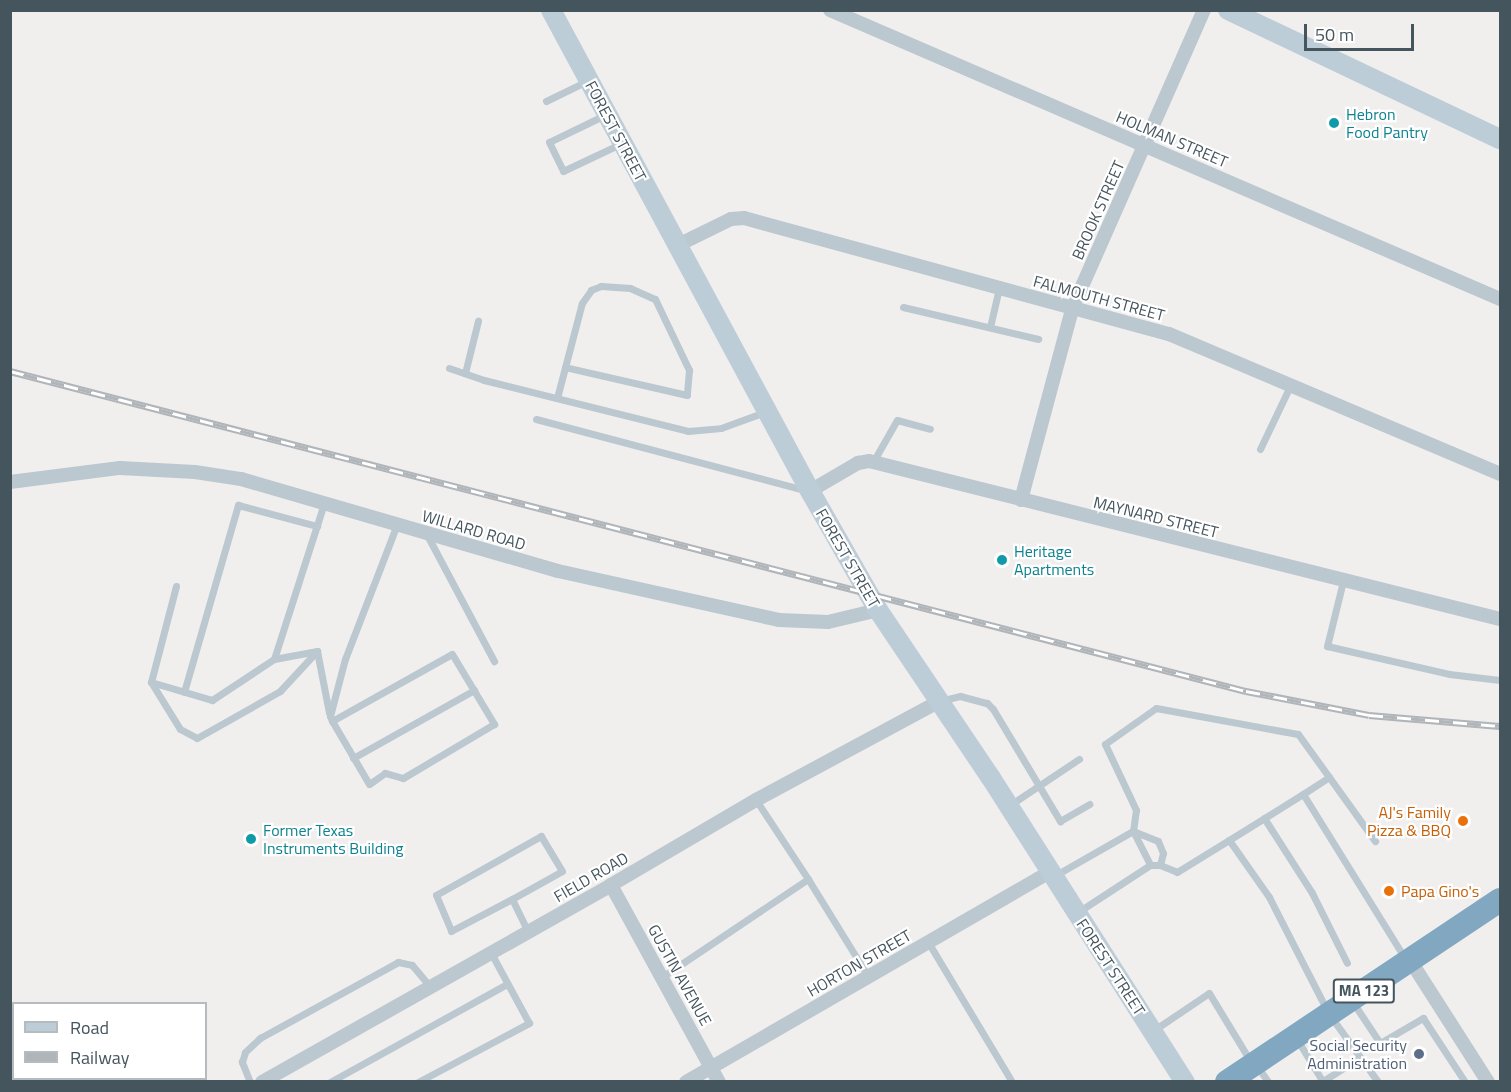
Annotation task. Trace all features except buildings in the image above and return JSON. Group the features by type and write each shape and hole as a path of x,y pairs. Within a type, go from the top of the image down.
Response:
{"highway":[{"name":"MA 123","path":"1227,1082 1258,1070 1295,1037 1500,900"}],"main road":[{"name":"FOREST STREET","path":"551,10 810,491 878,610 1185,1082"},
{"path":"1228,10 1500,139"}],"street":[{"name":"HOLMAN STREET","path":"830,10 1500,299"},
{"name":"BROOK STREET","path":"1021,500 1072,309 1204,10"},
{"name":"FALMOUTH STREET","path":"678,245 731,219 744,218 1188,340 1500,474"},
{"name":"MAYNARD STREET","path":"873,462 1500,619"},
{"path":"810,491 858,463 873,462"},
{"name":"WILLARD ROAD","path":"10,482 120,468 195,472 241,479 603,583 779,620 828,622 878,610"},
{"name":"FIELD ROAD","path":"262,1082 431,988 756,800 938,702"},
{"name":"HORTON STREET","path":"686,1082 868,976 1051,874"},
{"name":"GUSTIN AVENUE","path":"611,885 720,1082"},
{"path":"1409,961 1488,1082"}],"lane":[{"path":"546,101 589,80"},
{"path":"607,114 549,142 563,171 622,142"},
{"path":"557,398 565,367 582,303 591,290 601,286 630,288 655,298 689,370 687,395 565,367"},
{"path":"990,327 999,288"},
{"path":"903,307 1038,339"},
{"path":"465,373 478,321"},
{"path":"449,368 557,398 688,430 721,428 767,411"},
{"path":"1260,450 1291,384"},
{"path":"536,419 810,491"},
{"path":"873,462 897,420 930,429"},
{"path":"274,659 324,503"},
{"path":"184,692 238,505 317,526"},
{"path":"331,719 345,659 397,524"},
{"path":"426,533 494,660"},
{"path":"1343,581 1327,646 1449,674 1500,680"},
{"path":"176,586 151,682 180,729 197,738 280,691 317,651"},
{"path":"317,651 331,719 369,784 385,773 403,778 494,723 452,654 331,719"},
{"path":"151,682 212,700 274,659 317,651"},
{"path":"353,758 474,690"},
{"path":"938,702 960,696 987,703 1060,821 1089,804"},
{"path":"1150,865 1133,831 1136,810 1105,744 1156,708 1298,734 1376,841"},
{"path":"1008,807 1079,759"},
{"path":"1076,913 1150,865 1160,865 1178,872 1329,777"},
{"path":"1303,794 1409,961"},
{"path":"756,800 868,976"},
{"path":"1264,818 1312,893 1347,963"},
{"path":"1051,874 1133,831 1153,837 1158,841 1163,853 1160,865"},
{"path":"541,836 562,871 512,899 452,931 436,895 541,836"},
{"path":"1228,840 1269,897 1329,1014 1378,1082"},
{"path":"662,977 808,879"},
{"path":"512,899 528,932"},
{"path":"928,942 1012,1082"},
{"path":"418,1082 529,1023 492,953"},
{"path":"250,1082 242,1062 245,1052 260,1038 398,963 412,965 431,988"},
{"path":"330,1082 507,984"},
{"path":"1152,1031 1209,993 1258,1070"},
{"path":"1352,999 1380,1043 1423,1018 1465,1082"},
{"path":"1295,1037 1323,1081 1359,1058"}],"railway":[{"path":"10,371 1246,691 1369,715 1500,726"}],"place":[{"name":"Hebron Food Pantry","path":"1334,123"},
{"name":"Heritage Apartments","path":"1002,560"},
{"name":"AJ's Family Pizza & BBQ","path":"1463,821"},
{"name":"Former Texas Instruments Building","path":"251,839"},
{"name":"Papa Gino's","path":"1389,891"},
{"name":"Social Security Administration","path":"1419,1054"}]}
